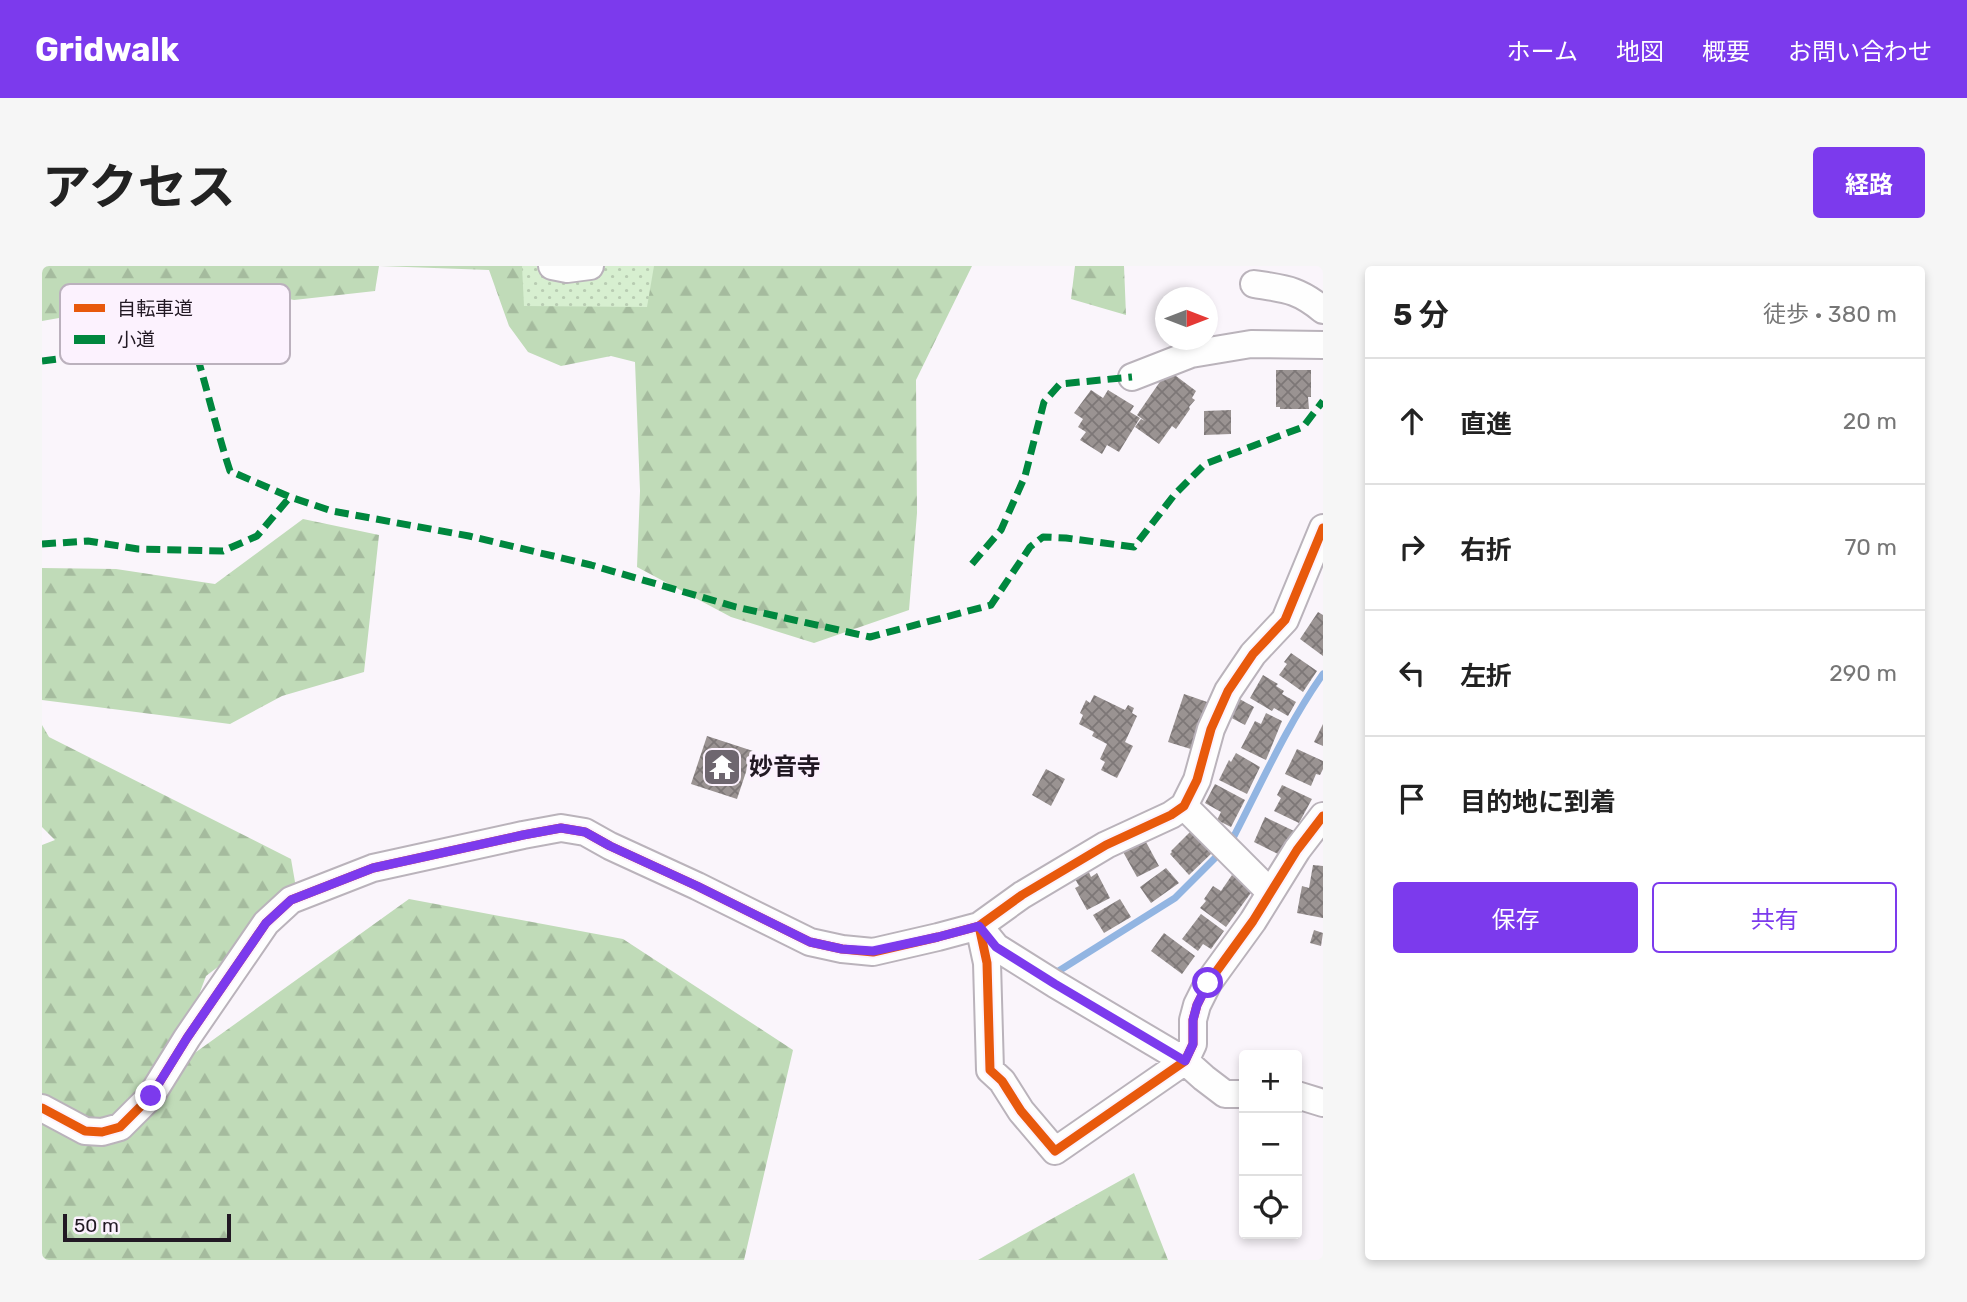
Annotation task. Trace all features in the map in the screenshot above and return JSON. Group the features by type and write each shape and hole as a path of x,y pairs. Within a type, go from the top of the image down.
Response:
{"street":[{"path":"552,266 567,269 590,266"},
{"path":"1251,275 1307,297 1323,310"},
{"path":"1132,377 1191,354 1251,344 1323,345"},
{"path":"42,1108 85,1131 102,1132 120,1127 151,1096 187,1038 266,923 291,900 373,868 523,835 561,828 585,832 810,942 842,949 883,950 979,926 1022,895 1106,845 1171,815 1184,806 1197,780 1212,729 1228,691 1253,654 1285,620 1323,528"},
{"path":"1184,806 1270,892"},
{"path":"979,926 986,963 989,1070 1002,1081 1021,1111 1055,1151 1185,1061 1193,1044 1193,1020 1197,1005 1208,983 1253,921 1297,850 1323,816"},
{"path":"979,926 996,947 1185,1061 1225,1094 1239,1094"},
{"path":"1302,1097 1323,1103"}],"green space":[{"path":"42,266 379,266 375,291 294,300 290,299 290,284 60,284 60,318 42,321"},
{"path":"379,266 972,266 916,380 917,513 909,610 814,643 731,617 637,567 640,491 635,362 611,356 561,366 528,352 509,326 489,270"},
{"path":"522,266 654,266 647,307 524,306"},
{"path":"1075,266 1124,266 1126,315 1071,299"},
{"path":"303,519 379,535 364,672 282,696 230,724 42,700 42,568 116,569 215,584"},
{"path":"42,725 49,737 291,859 299,905 206,976 171,1070 409,899 623,939 793,1050 744,1260 42,1260 42,845 55,840 42,827"},
{"path":"1134,1173 1168,1260 978,1260"}],"building":[{"path":"1168,370 1196,391 1192,398 1195,400 1176,429 1172,426 1159,444 1135,427 1141,419 1145,421 1137,415"},
{"path":"1276,370 1311,370 1309,409 1276,407"},
{"path":"1091,390 1103,398 1108,390 1134,406 1130,412 1140,418 1119,452 1107,445 1102,454 1080,440 1086,432 1078,427 1083,419 1074,413"},
{"path":"1231,410 1231,434 1204,435 1204,411"},
{"path":"1318,612 1323,615 1323,656 1300,639"},
{"path":"1291,653 1317,671 1303,692 1279,675"},
{"path":"1263,675 1278,684 1276,686 1284,691 1282,694 1296,702 1288,716 1274,708 1272,711 1250,698"},
{"path":"1184,694 1210,703 1194,750 1168,742"},
{"path":"1094,695 1125,710 1128,705 1134,708 1132,713 1137,716 1125,742 1133,746 1117,778 1101,770 1105,762 1100,759 1107,744 1092,736 1094,732 1079,724 1083,715 1080,713 1086,700 1090,703"},
{"path":"1236,697 1254,707 1245,725 1226,715"},
{"path":"1266,713 1282,721 1266,760 1241,748 1255,721 1261,724"},
{"path":"1323,724 1323,746 1314,742"},
{"name":"妙音寺","path":"707,736 753,751 737,799 691,784"},
{"path":"1297,749 1323,761 1323,769 1320,775 1316,774 1311,786 1285,774"},
{"path":"1236,753 1260,767 1247,794 1219,780 1229,760 1231,762"},
{"path":"1046,769 1065,779 1051,806 1032,795"},
{"path":"1215,784 1245,800 1231,827 1217,820 1221,812 1205,803"},
{"path":"1282,785 1312,799 1299,823 1274,811 1281,798 1277,795"},
{"path":"1265,817 1294,831 1282,856 1254,842"},
{"path":"1192,830 1214,851 1189,875 1170,854"},
{"path":"1146,842 1159,866 1137,877 1122,850 1133,843 1135,847"},
{"path":"1313,865 1323,866 1323,918 1297,913 1302,886 1309,888"},
{"path":"1166,868 1179,883 1151,903 1140,887"},
{"path":"1088,870 1091,877 1097,873 1110,898 1087,910 1075,888 1079,886 1074,877"},
{"path":"1232,875 1253,890 1226,927 1200,908 1213,886 1221,891"},
{"path":"1120,899 1131,917 1104,933 1093,915"},
{"path":"1201,914 1224,931 1211,949 1203,944 1198,951 1182,939"},
{"path":"1314,930 1323,933 1321,946 1310,943"},
{"path":"1164,933 1195,956 1182,974 1151,951"}],"waterway":[{"path":"1232,840 1286,734 1323,674"},
{"path":"1053,970 1057,972 1175,898 1218,855"}],"marked path":[{"path":"42,361 60,359"},
{"path":"199,364 230,471 290,497 332,511 469,536 591,565 736,607 870,637 991,605 1030,547 1043,537 1134,547 1175,494 1205,464 1303,427 1323,401"},
{"path":"972,564 1001,530 1025,476 1044,402 1060,384 1132,377"},
{"path":"42,544 88,541 138,549 223,551 257,536 290,497"}],"cycle path":[{"path":"42,1108 85,1131 102,1132 120,1127 151,1096 187,1038 266,923 291,900 373,868 523,835 561,828 585,832 810,942 842,949 873,952 979,926 1022,895 1106,845 1171,815 1184,806 1197,780 1211,729 1228,691 1253,654 1285,620 1323,528"},
{"path":"979,926 987,963 990,1070 1002,1081 1021,1111 1055,1151 1185,1061 1193,1044 1193,1020 1197,1005 1208,983 1253,921 1297,850 1323,816"}],"place":[{"name":"妙音寺","path":"722,767"}],"route":[{"path":"151,1096 187,1038 266,923 291,900 373,868 561,828 585,832 810,942 842,949 873,951 979,926 996,947 1185,1061 1193,1044 1193,1020 1197,1005 1208,983"}]}
